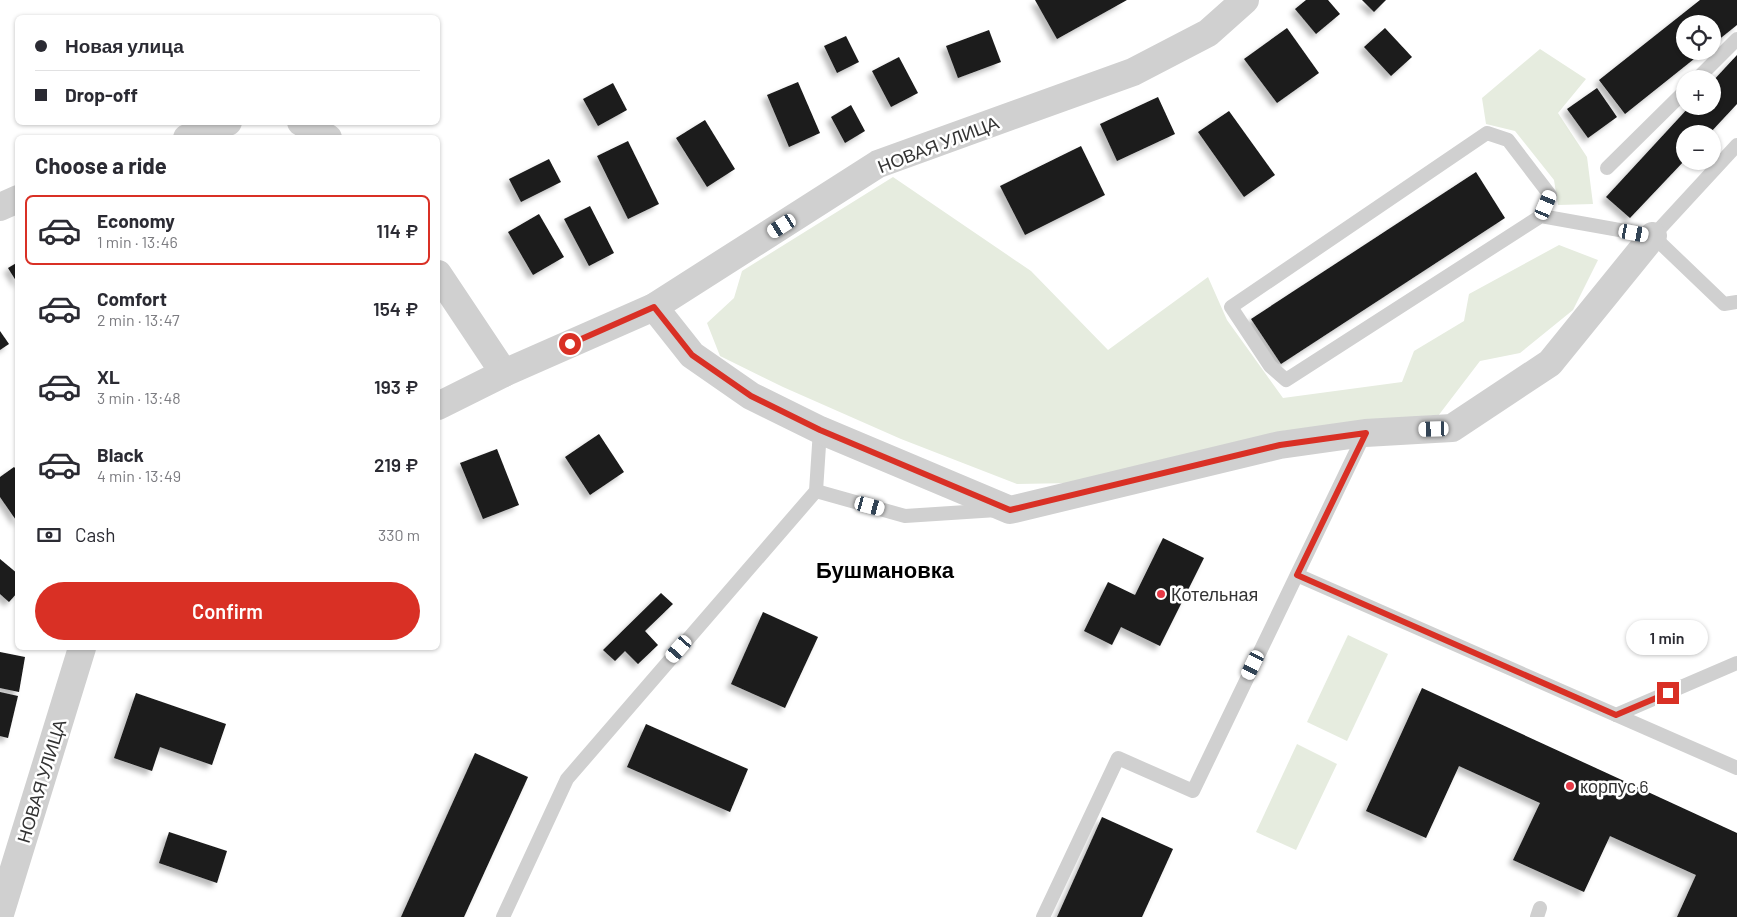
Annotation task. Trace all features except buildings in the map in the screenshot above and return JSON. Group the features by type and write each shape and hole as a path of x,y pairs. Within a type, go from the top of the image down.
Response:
{"street":[{"name":"НОВАЯ УЛИЦА","path":"440,405 504,373 654,307 878,164 1133,72 1208,33 1245,0"},
{"path":"195,135 220,125"},
{"path":"306,125 323,135"},
{"path":"0,207 15,200"},
{"path":"654,307 692,355 751,396 820,430 1010,510 1280,445 1366,433 1452,428 1550,364 1653,236"},
{"path":"440,277 504,373"},
{"name":"НОВАЯ УЛИЦА","path":"0,914 81,650"}],"lane":[{"path":"1706,70 1737,39"},
{"path":"1607,168 1676,99"},
{"path":"1541,216 1550,195 1508,140 1487,134 1231,307 1270,366 1286,380 1541,216 1653,236 1724,304 1737,302"},
{"path":"1653,236 1737,145"},
{"path":"503,917 567,778 816,491 820,430"},
{"path":"1043,917 1118,758 1193,791 1366,433"},
{"path":"816,491 905,516 1010,510"},
{"path":"1297,575 1737,768"},
{"path":"1616,715 1737,663"}],"shaded area":[{"path":"1540,49 1586,79 1558,113 1587,157 1593,204 1558,205 1554,180 1515,131 1486,124 1482,98"},
{"path":"893,177 1031,271 1108,350 1208,277 1227,320 1283,398 1402,382 1414,351 1464,321 1469,294 1559,245 1598,260 1573,310 1520,353 1480,361 1438,416 1283,431 1073,483 1017,484 901,439 783,387 720,356 707,323 734,298 742,271"},
{"path":"1348,635 1388,654 1347,741 1307,722"},
{"path":"1297,744 1337,764 1296,850 1256,832"}],"place":[{"name":"Котельная","path":"1161,594"},
{"name":"корпус 6","path":"1570,786"}],"district":[{"name":"Бушмановка","path":"885,569"}],"route":[{"path":"570,344 654,307 692,355 751,396 820,430 1010,510 1280,445 1366,433 1297,575 1616,715 1668,693"}]}
